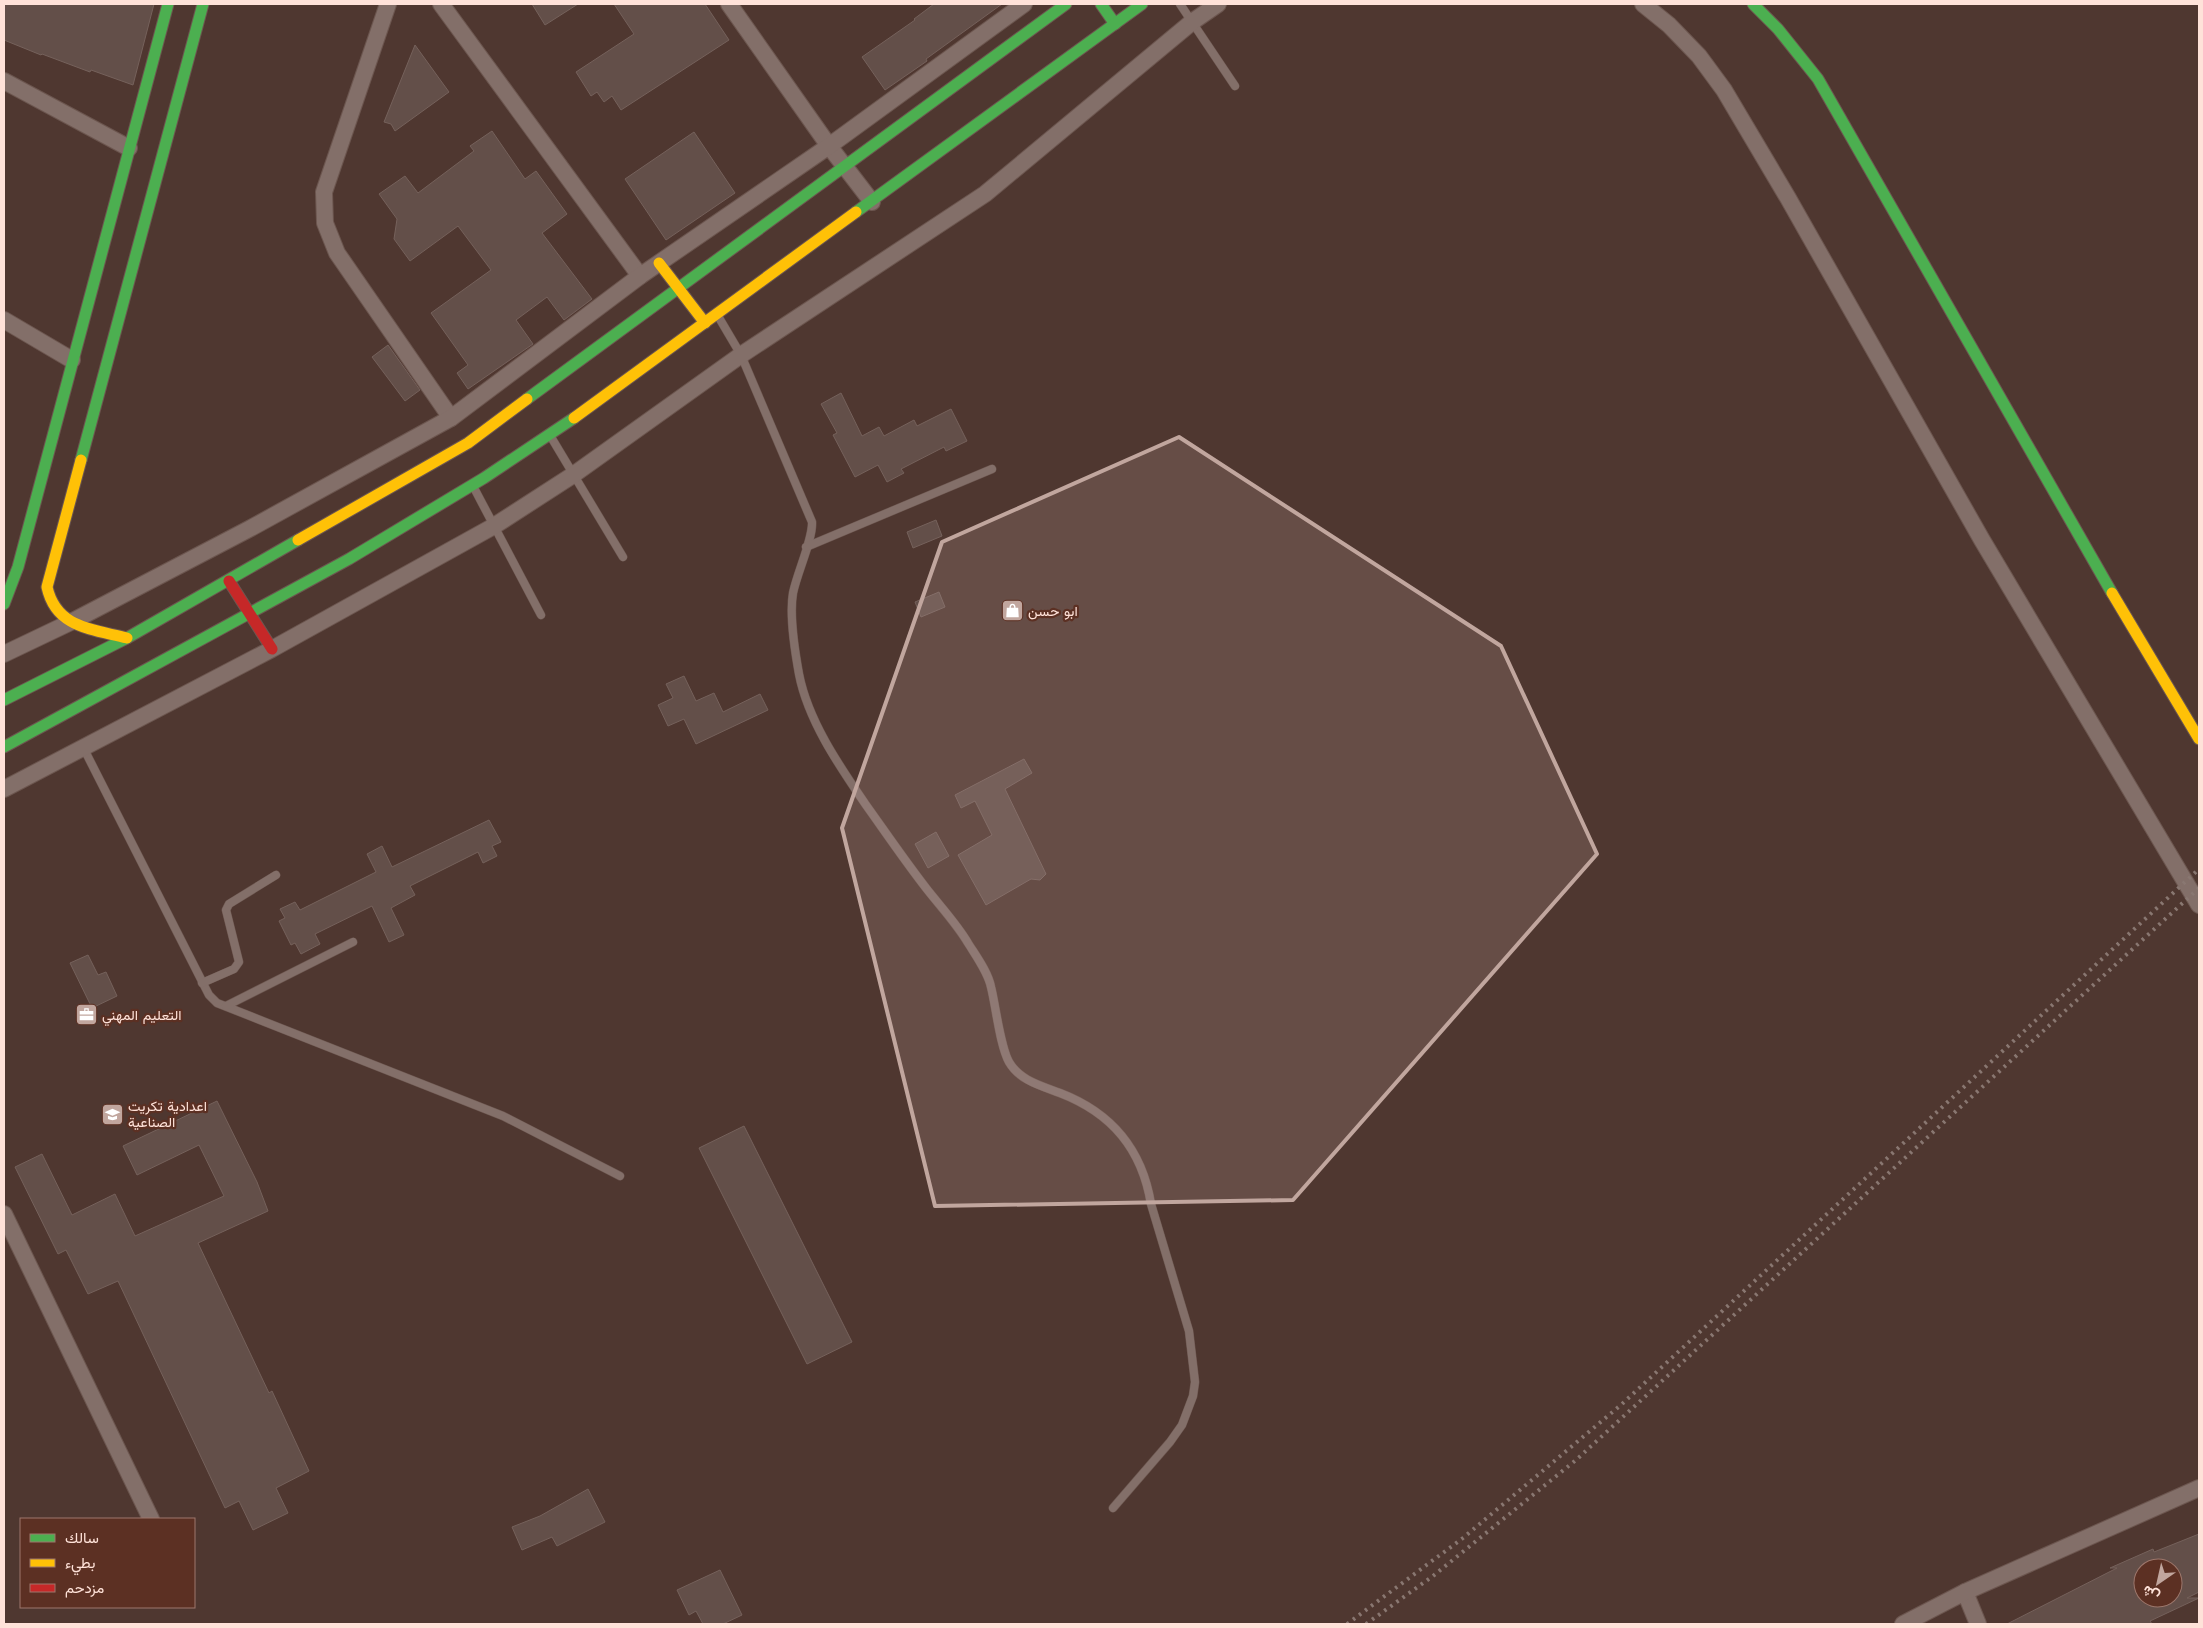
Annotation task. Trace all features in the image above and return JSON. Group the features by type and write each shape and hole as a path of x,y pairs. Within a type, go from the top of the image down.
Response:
{"main road":[{"path":"4,604 18,567 168,4"},
{"path":"127,638 71,622 59,614 50,602 47,587 84,415 203,4"},
{"path":"4,700 127,638 468,444 1066,4"},
{"path":"1101,4 1116,24"},
{"path":"4,747 250,615 473,486 550,435 1142,4"},
{"path":"1753,4 1778,28 1818,79 2061,506 2199,739"},
{"path":"659,263 705,323"},
{"path":"59,408 84,415"},
{"path":"229,581 272,649"}],"street":[{"path":"388,4 324,192 325,223 337,252 451,418"},
{"path":"441,4 640,276"},
{"path":"729,4 844,167 872,202"},
{"path":"4,654 71,622 258,524 451,418 640,276 829,146 1024,4"},
{"path":"4,789 84,749 272,649 494,526 573,475 741,355 985,194 1192,22 1218,4"},
{"path":"1643,4 1669,25 1699,56 1724,90 1788,198 1982,540 2199,904"},
{"path":"4,81 129,148"},
{"path":"4,320 72,360"},
{"path":"4,1214 151,1518"},
{"path":"1903,1624 1965,1592 2199,1488"},
{"path":"1965,1592 1978,1624"}],"lane":[{"path":"1180,4 1235,86"},
{"path":"717,314 741,355 812,522 795,583 792,611 800,676 816,722 845,774 904,859 967,941 990,984 1003,1048 1009,1063 1031,1082 1088,1105 1104,1116 1118,1129 1130,1146 1142,1169 1148,1186 1151,1204 1189,1331 1195,1382 1193,1396 1182,1425 1170,1442 1113,1508"},
{"path":"550,435 623,557"},
{"path":"806,547 992,469"},
{"path":"473,486 541,615"},
{"path":"84,749 202,983 209,995 217,1003 503,1116 620,1176"},
{"path":"202,983 234,969 239,962 226,910 229,904 276,875"},
{"path":"226,1006 353,942"}],"highlighted area":[{"path":"1179,437 1501,646 1597,854 1293,1200 935,1206 842,828 942,542"}],"building":[{"path":"4,4 154,4 133,85 41,55 4,40"},
{"path":"532,4 578,4 545,25"},
{"path":"614,4 705,4 729,40 621,110 612,96 604,102 597,92 591,96 576,72 634,34"},
{"path":"934,4 1002,4 926,59 927,61 885,90 862,57 915,20"},
{"path":"415,45 449,92 395,131 391,124 384,122"},
{"path":"492,131 525,179 536,171 567,214 542,233 592,299 564,320 547,297 516,320 533,344 468,389 457,373 468,365 431,313 491,270 458,226 410,261 394,239 397,219 379,194 405,176 418,193 474,151 470,146"},
{"path":"694,132 735,193 666,240 625,179"},
{"path":"388,345 420,390 405,401 372,357"},
{"path":"841,393 862,436 879,427 884,436 914,420 917,426 951,409 967,441 946,451 944,447 901,469 904,473 887,482 878,465 855,477 833,435 837,433 821,404"},
{"path":"936,520 942,536 913,548 907,532"},
{"path":"939,592 945,607 921,617 915,602"},
{"path":"684,676 696,701 714,693 723,712 760,694 768,710 696,744 684,719 668,726 658,705 673,698 666,684"},
{"path":"1024,759 1032,773 1005,789 1046,874 1040,880 1031,879 986,905 958,855 992,835 975,801 961,808 955,795"},
{"path":"489,820 501,842 492,846 497,856 483,863 478,852 410,886 415,895 391,908 404,935 389,942 372,906 315,934 320,944 301,954 295,943 291,945 279,921 285,918 280,909 295,902 300,910 376,872 367,854 382,846 392,867"},
{"path":"936,832 949,856 928,868 915,844"},
{"path":"88,955 98,975 106,972 117,996 92,1008 70,963"},
{"path":"217,1101 257,1182 268,1211 198,1243 269,1393 272,1391 309,1471 276,1488 288,1513 253,1530 239,1501 225,1508 118,1281 88,1294 66,1250 58,1254 15,1167 42,1154 72,1215 115,1194 135,1236 224,1196 199,1145 137,1175 123,1146"},
{"path":"744,1126 852,1342 807,1364 699,1148"},
{"path":"588,1489 605,1522 557,1546 552,1537 522,1550 512,1527 540,1516"},
{"path":"2199,1534 2199,1592 2187,1598 2199,1598 2183,1606 2183,1558 2133,1558 2133,1608 2178,1608 2150,1621 2152,1624 2007,1624 2117,1568 2110,1568 2153,1549 2154,1552"},
{"path":"720,1570 742,1615 723,1624 703,1624 696,1611 689,1615 677,1590"}],"railway":[{"path":"1347,1624 1463,1538 1622,1404 2199,869"},
{"path":"1366,1624 1433,1576 1576,1460 2199,888"}],"traffic: fast":[{"path":"4,604 18,567 168,4"},
{"path":"81,460 203,4"},
{"path":"527,399 1066,4"},
{"path":"1101,4 1115,24"},
{"path":"856,212 1142,4"},
{"path":"1753,4 1778,29 1818,79 2112,593"},
{"path":"4,747 349,559 484,478 574,418"},
{"path":"4,700 127,638 298,540"}],"traffic: slow":[{"path":"574,418 856,212"},
{"path":"659,263 705,323"},
{"path":"298,540 468,443 527,399"},
{"path":"81,460 47,587 58,611 67,619 89,629 127,638"},
{"path":"2112,593 2199,739"}],"traffic: jam":[{"path":"229,581 272,649"}],"place":[{"name":"ابو حسن","path":"1012,611"},
{"name":"التعليم المهني","path":"86,1015"},
{"name":"اعدادية تكريت الصناعية","path":"112,1114"}]}
